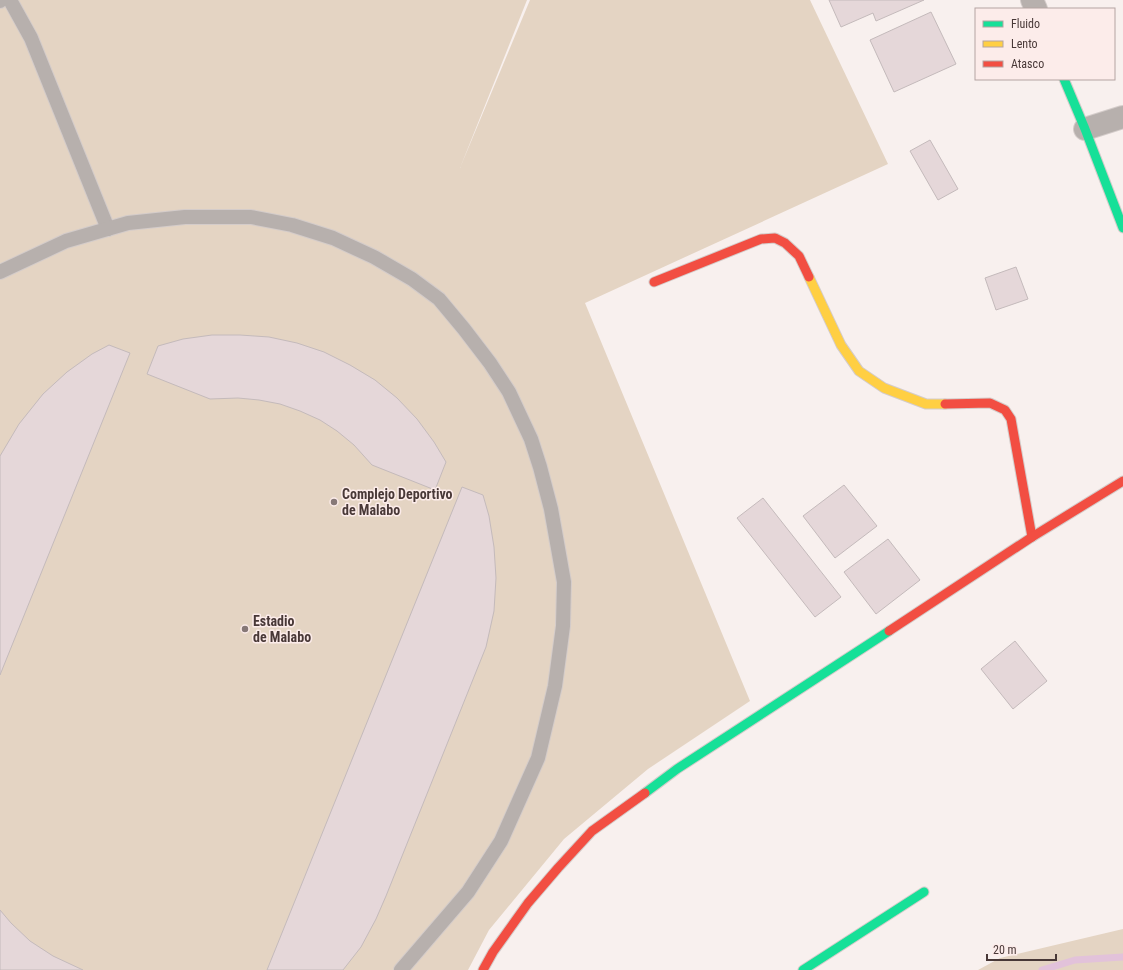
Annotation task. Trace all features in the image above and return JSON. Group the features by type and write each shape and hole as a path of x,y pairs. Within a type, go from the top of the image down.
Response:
{"street":[{"path":"1064,80 1123,228"},
{"path":"1085,129 1123,117"},
{"path":"654,282 761,239 775,238 785,243 799,256 841,345 859,370 884,388 926,404 990,403 1005,410 1011,419 1032,537"},
{"path":"483,970 493,952 528,903 592,831 677,769 1032,537 1123,481"},
{"path":"803,970 924,892"}],"lane":[{"path":"10,0 31,38 108,229"},
{"path":"0,272 66,241 128,223 185,217 251,217 292,225 326,236 374,257 412,279 439,299 464,328 509,392 531,439 551,509 564,582 562,626 555,686 538,758 514,816 501,841 468,892 400,970"}],"shaded area":[{"name":"Complejo Deportivo de Malabo","path":"0,0 527,0 460,168 530,0 810,0 888,164 585,303 750,701 648,769 564,839 489,930 468,970 0,970"},
{"path":"1123,929 1123,970 978,970 1000,958"}],"building":[{"path":"829,0 924,0 876,21 873,13 841,27"},
{"path":"931,12 956,64 894,92 870,40"},
{"path":"930,140 958,189 938,200 910,151"},
{"path":"1016,267 1028,299 996,310 985,278"},
{"path":"212,335 269,337 297,343 324,352 375,380 397,398 417,419 434,442 446,462 435,490 372,465 354,445 337,431 320,420 300,411 280,404 259,400 238,398 210,399 147,374 158,346 183,339"},
{"path":"109,345 130,353 0,675 0,456 19,424 43,394 67,372 92,354"},
{"path":"844,485 877,526 835,558 803,516"},
{"path":"462,487 483,495 489,516 494,547 496,578 494,611 486,647 386,896 361,947 343,970 267,970"},
{"path":"763,498 841,597 815,617 737,518"},
{"path":"888,539 920,580 876,614 844,572"},
{"path":"1015,641 1047,681 1013,709 981,669"},
{"path":"0,910 30,941 53,956 83,970 0,970"}],"waterway":[{"path":"1042,970 1075,960 1123,957"}],"traffic: fast":[{"path":"1064,80 1123,228"},
{"path":"645,793 677,769 889,631"},
{"path":"803,970 924,892"}],"traffic: slow":[{"path":"809,277 841,345 859,371 884,388 926,404 945,404"}],"traffic: jam":[{"path":"654,282 761,239 775,238 785,243 799,256 809,277"},
{"path":"945,404 990,403 1005,410 1011,419 1032,537"},
{"path":"889,631 1032,537 1123,481"},
{"path":"483,970 493,952 528,903 558,868 592,831 645,793"}],"place":[{"name":"Complejo Deportivo de Malabo","path":"334,502"},
{"name":"Estadio de Malabo","path":"245,629"}]}
